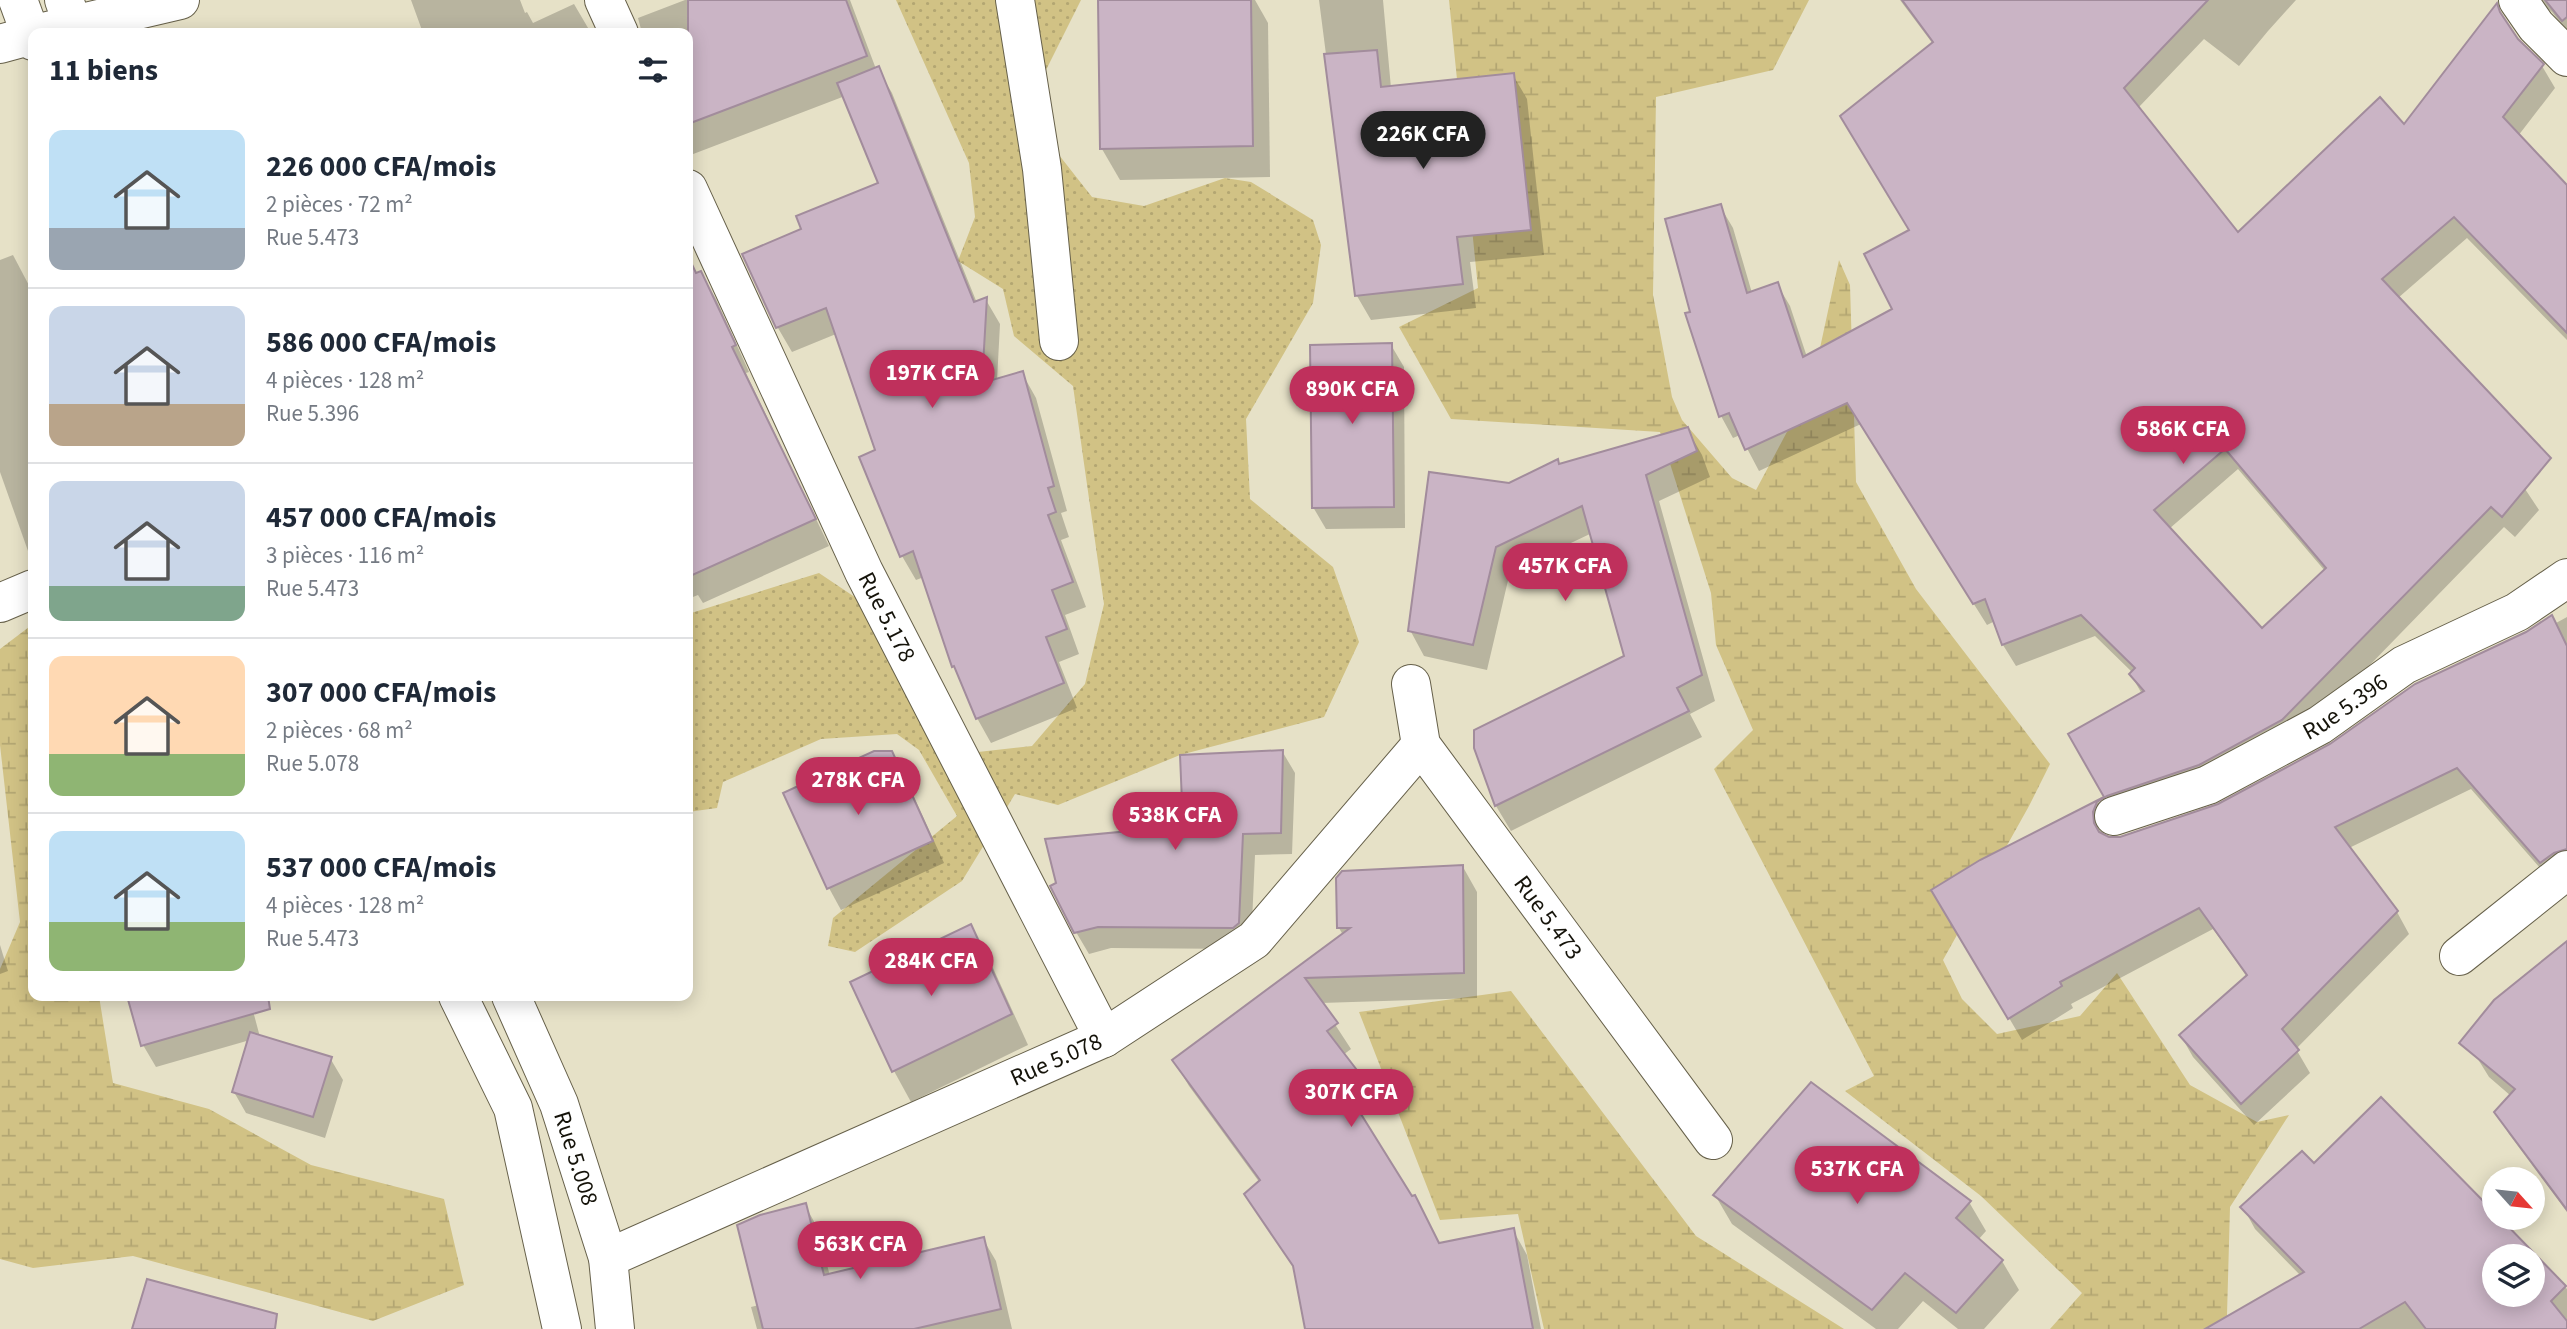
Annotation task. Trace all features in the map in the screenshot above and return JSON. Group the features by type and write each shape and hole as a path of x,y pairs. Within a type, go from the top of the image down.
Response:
{"street":[{"path":"18,0 41,28"},
{"path":"57,28 180,0"},
{"path":"604,0 617,28"},
{"path":"1015,0 1042,169 1059,341"},
{"path":"2518,0 2536,26 2567,57"},
{"name":"Rue 5.178","path":"693,200 864,572 1104,1038"},
{"name":"Rue 5.396","path":"2114,816 2219,779 2320,725 2404,665 2517,612 2567,578"},
{"path":"0,603 28,591"},
{"name":"Rue 5.473","path":"1411,684 1421,745 1713,1140"},
{"name":"Rue 5.078","path":"608,1258 1104,1038 1254,940 1421,745"},
{"path":"2459,956 2567,870"},
{"name":"Rue 5.008","path":"460,1001 513,1108 562,1329"},
{"name":"Rue 5.008","path":"513,1001 559,1104 608,1258 615,1329"}],"green space":[{"path":"896,0 1081,0 1041,80 1059,155 1092,197 1144,206 1225,178 1251,182 1313,220 1321,245 1313,303 1246,419 1250,499 1333,567 1359,642 1324,717 1180,755 1058,805 1015,794 962,881 855,952 828,946 833,918 957,816 919,750 897,734 821,739 723,782 717,808 693,811 693,612 819,573 886,618 978,752 1032,746 1085,684 1104,604 1073,386 1014,336 1003,289 958,261 975,217 969,163"},
{"path":"1449,0 1809,0 1773,70 1656,97 1653,295 1672,397 1682,420 1732,478 1756,490 1812,385 1839,260 1850,285 1856,482 1916,589 2050,764 1943,960 1962,999 1997,1034 2080,1016 2117,973 2190,1085 2257,1122 2289,1115 2230,1207 2227,1315 2238,1329 2050,1329 2082,1293 1981,1196 1845,1091 1874,1076 1714,769 1753,730 1716,645 1711,593 1660,432 1451,419 1399,327 1478,288"},
{"path":"28,628 28,1001 100,1001 113,1083 209,1109 311,1165 444,1199 464,1285 373,1321 133,1256 33,1268 0,1259 0,969 20,922 0,745 0,649"},
{"path":"1511,991 1696,1236 1844,1329 1544,1329 1518,1214 1440,1220 1359,1012"}],"building":[{"path":"688,0 846,0 867,56 693,122 693,28 688,28"},
{"path":"1098,0 1251,0 1253,146 1100,149"},
{"path":"1902,0 2208,0 2124,88 2238,232 2380,97 2404,124 2497,3 2518,39 2544,64 2503,117 2567,185 2567,333 2454,217 2382,279 2551,458 2502,517 2491,507 2282,720 2199,765 2107,796 2097,802 2093,812 2094,823 2099,832 2109,837 2120,837 2218,804 2330,744 2415,684 2526,632 2552,615 2567,646 2567,849 2554,853 2540,863 2457,768 2335,827 2398,911 2282,1029 2299,1050 2241,1104 2179,1035 2247,975 2199,908 2060,982 2062,986 2008,1019 1931,890 1980,860 2104,797 2068,734 2144,691 2129,674 2135,668 2081,615 2002,645 1985,599 1973,604 1847,403 1745,450 1729,413 1719,417 1685,313 1690,312 1665,219 1721,204 1747,293 1778,282 1803,357 1892,309 1864,254 1909,230 1840,116 1933,42","holes":["2225,449 2326,568 2262,628 2154,510"]},
{"path":"2545,0 2567,0 2567,17 2562,21"},
{"path":"1377,50 1381,87 1514,73 1531,230 1457,237 1463,284 1355,296 1324,54"},
{"path":"879,66 974,302 987,297 982,383 1023,371 1054,486 1048,488 1056,512 1048,515 1073,582 1052,590 1067,629 1046,637 1064,683 976,719 954,666 952,667 913,551 900,557 859,457 875,450 826,308 776,328 742,254 801,229 796,216 878,183 837,83"},
{"path":"693,267 696,273 701,271 736,345 732,347 816,519 693,575"},
{"path":"1392,343 1394,507 1312,508 1310,345"},
{"path":"1688,427 1697,451 1646,475 1702,675 1677,688 1689,711 1495,806 1474,748 1474,730 1624,656 1582,506 1496,547 1473,645 1408,631 1429,472 1509,483 1558,459 1559,464"},
{"path":"1283,750 1281,833 1243,834 1239,923 1233,928 1098,927 1074,933 1050,886 1056,883 1045,839 1183,826 1180,755"},
{"path":"874,751 892,751 933,841 827,889 783,793"},
{"path":"1463,865 1464,973 1305,978 1338,1023 1327,1031 1363,1078 1346,1090 1412,1196 1415,1195 1439,1243 1514,1228 1533,1329 1305,1329 1293,1266 1244,1194 1260,1180 1172,1060 1350,928 1337,928 1336,878 1342,871"},
{"path":"971,924 1012,1014 892,1072 850,982"},
{"path":"2567,941 2567,1210 2545,1180 2545,1167 2535,1167 2494,1112 2515,1089 2459,1043 2494,1000"},
{"path":"128,1001 269,1001 270,1009 141,1046"},
{"path":"250,1032 332,1057 313,1117 232,1092"},
{"path":"1811,1082 1971,1201 1956,1218 2003,1260 1956,1313 1905,1273 1872,1310 1713,1195"},
{"path":"2381,1097 2482,1200 2482,1230 2512,1230 2525,1244 2482,1244 2482,1307 2545,1307 2545,1264 2566,1286 2551,1301 2567,1321 2567,1329 2426,1329 2405,1302 2359,1329 2205,1329 2304,1272 2240,1207 2302,1151 2314,1163"},
{"path":"806,1203 824,1275 984,1237 1001,1309 914,1329 763,1329 737,1225 760,1215"},
{"path":"147,1279 277,1314 275,1329 132,1329"}]}
